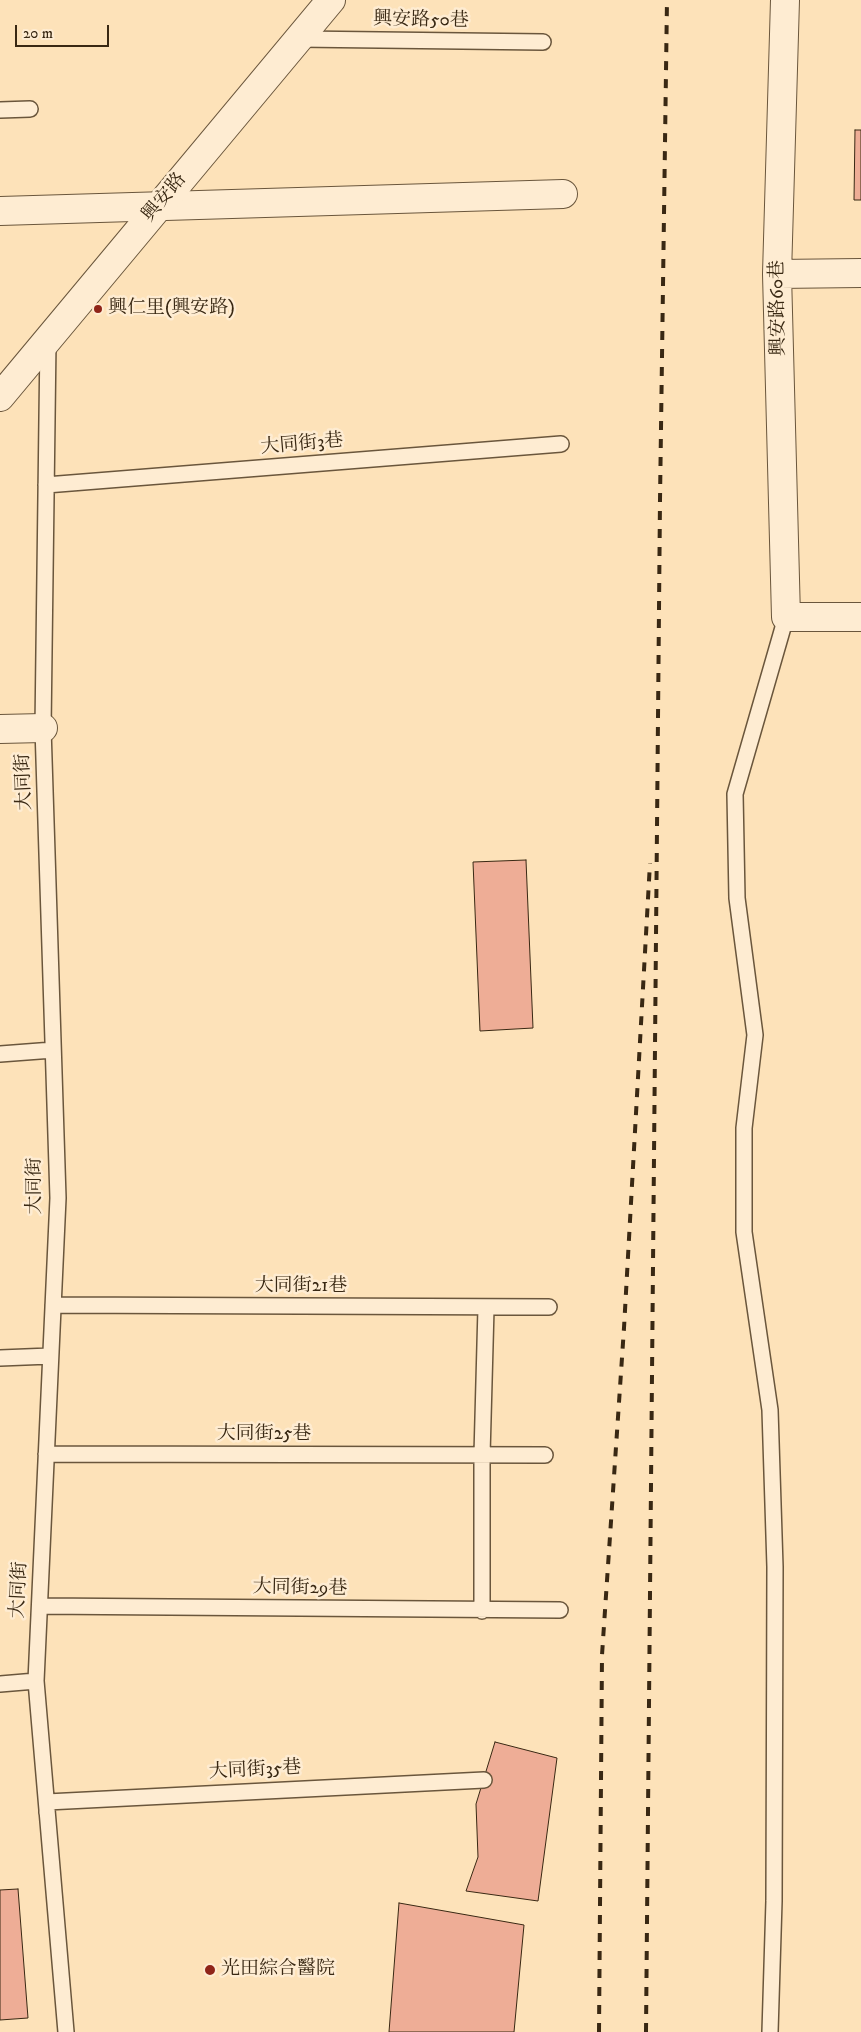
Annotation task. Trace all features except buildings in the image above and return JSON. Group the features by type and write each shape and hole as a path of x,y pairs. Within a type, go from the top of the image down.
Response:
{"street":[{"name":"興安路","path":"0,397 332,0"},
{"name":"興安路60巷","path":"785,0 777,274 786,617"},
{"path":"0,211 564,194"},
{"path":"777,274 861,273"},
{"path":"786,617 861,617"},
{"path":"0,729 43,728"}],"lane":[{"name":"興安路50巷","path":"299,39 543,42"},
{"path":"0,110 30,110"},
{"name":"大同街","path":"48,339 43,728 58,1198 36,1681 66,2032"},
{"name":"大同街3巷","path":"46,485 561,444"},
{"path":"770,2032 774,1902 774,1557 770,1410 744,1232 744,1128 755,1036 737,898 736,794 786,617"},
{"path":"0,1054 53,1050"},
{"name":"大同街21巷","path":"53,1305 549,1307"},
{"path":"482,1611 482,1455 486,1308"},
{"path":"0,1358 50,1356"},
{"name":"大同街25巷","path":"46,1454 545,1455"},
{"name":"大同街29巷","path":"40,1606 482,1611 560,1610"},
{"path":"0,1684 36,1681"},
{"name":"大同街35巷","path":"48,1820 47,1802 484,1780"}],"railway":[{"path":"646,2032 660,500 667,0"},
{"path":"599,2032 602,1655 624,1328 650,863"}],"place":[{"name":"興仁里(興安路)","path":"98,309"},
{"name":"光田綜合醫院","path":"210,1970"}]}
